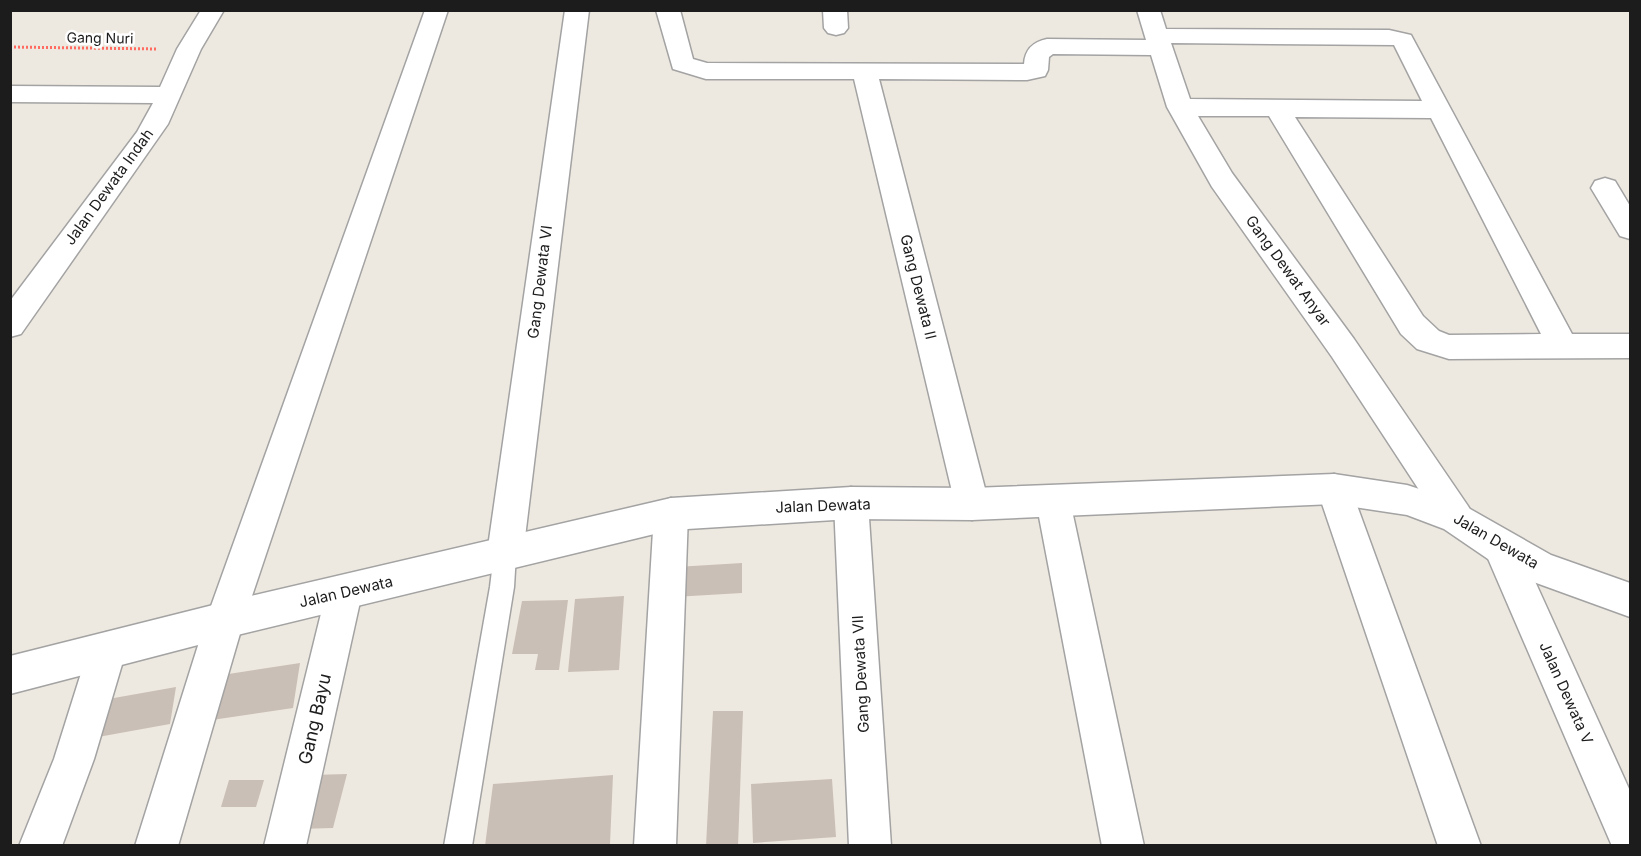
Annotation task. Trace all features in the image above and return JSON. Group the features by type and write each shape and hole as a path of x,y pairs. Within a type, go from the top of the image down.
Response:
{"street":[{"name":"Jalan Dewata Indah","path":"10,325 159,118 167,94 189,49 213,10"},
{"path":"156,846 225,620 437,10"},
{"name":"Gang Dewata VI","path":"505,554 577,10"},
{"path":"668,10 682,64 693,69 1027,72 1036,70 1036,54 1047,46 1154,32 1398,38 1409,48 1438,110 1563,347"},
{"name":"Gang Dewat Anyar","path":"1154,32 1180,107 1222,180 1343,348 1456,517"},
{"name":"Gang Dewata II","path":"864,71 972,504"},
{"path":"10,94 167,94"},
{"path":"1180,107 1438,110"},
{"path":"1276,107 1412,325 1428,340 1449,347 1630,346"},
{"path":"1605,188 1630,229"},
{"path":"1334,489 1460,846"},
{"name":"Jalan Dewata","path":"10,675 225,620 671,514 851,503 972,504 1334,489 1407,500 1456,517 1501,547 1541,568 1630,600"},
{"path":"1053,501 1123,846"},
{"name":"Gang Dewata VII","path":"851,503 870,846"},
{"path":"655,846 671,514"},
{"name":"Jalan Dewata V","path":"1501,547 1630,838"},
{"name":"Gang Bayu","path":"285,846 344,593"},
{"path":"40,846 74,759 107,651"}],"lane":[{"path":"458,846 502,587 505,554"}],"path":[{"name":"Gang Nuri","path":"10,47 189,49"}],"building":[{"path":"742,563 742,593 674,597 676,567"},
{"path":"624,596 619,670 568,672 575,599"},
{"path":"568,600 559,670 535,670 538,654 512,654 522,601"},
{"path":"300,663 293,708 212,720 222,675"},
{"path":"176,687 170,724 87,739 97,701"},
{"path":"713,711 743,711 738,846 706,846"},
{"path":"347,774 333,828 298,829 312,775"},
{"path":"613,775 610,844 485,846 493,784"},
{"path":"832,779 836,837 753,843 751,784"},
{"path":"229,780 264,780 256,807 221,807"}]}
